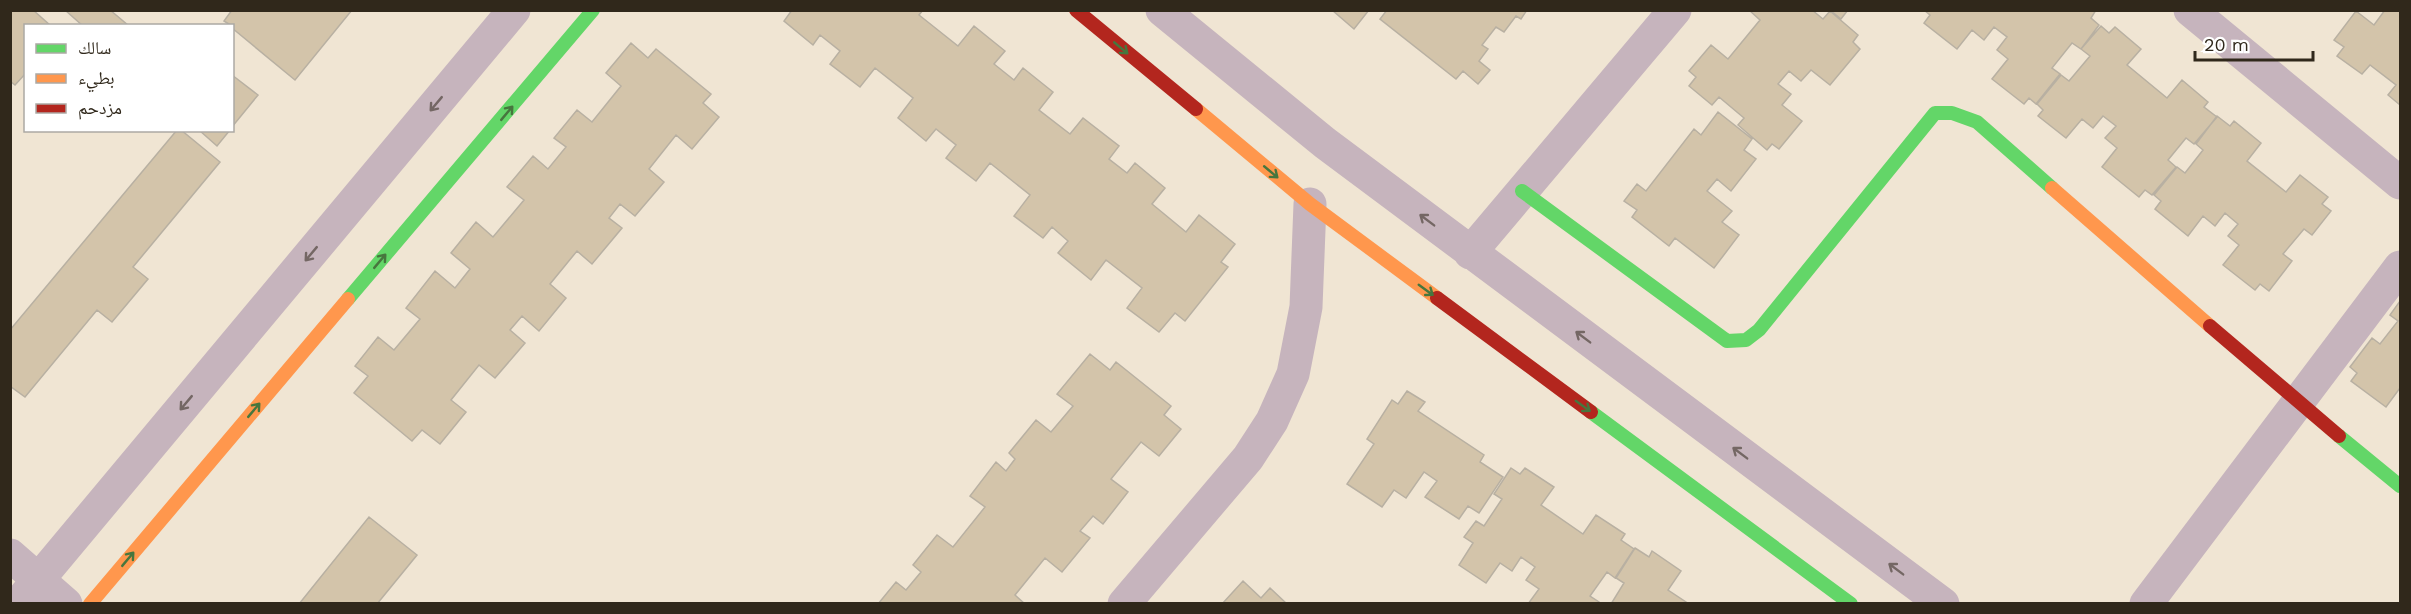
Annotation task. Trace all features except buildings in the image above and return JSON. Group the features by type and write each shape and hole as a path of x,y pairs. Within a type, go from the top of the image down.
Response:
{"street":[{"path":"18,603 513,10"},
{"path":"90,603 593,10"},
{"path":"1076,10 1310,204 1851,603"},
{"path":"1162,10 1325,143 1943,603"},
{"path":"1470,253 1675,10"},
{"path":"2190,10 2400,183"},
{"path":"1522,191 1727,341 1746,340 1759,330 1935,113 1952,113 1977,122 2298,403 2400,486"},
{"path":"1124,603 1248,459 1272,422 1293,374 1306,307 1310,204"},
{"path":"2146,603 2400,267"},
{"path":"10,555 66,603"}],"traffic: fast":[{"path":"348,299 593,10"},
{"path":"1522,191 1727,341 1746,340 1759,330 1935,113 1952,113 1977,122 2052,188"},
{"path":"1591,412 1851,604"},
{"path":"2339,436 2400,486"}],"traffic: slow":[{"path":"1196,109 1310,204 1437,298"},
{"path":"2052,188 2210,326"},
{"path":"90,604 348,299"}],"traffic: jam":[{"path":"1076,10 1196,109"},
{"path":"1437,298 1591,412"},
{"path":"2210,326 2339,436"}]}
